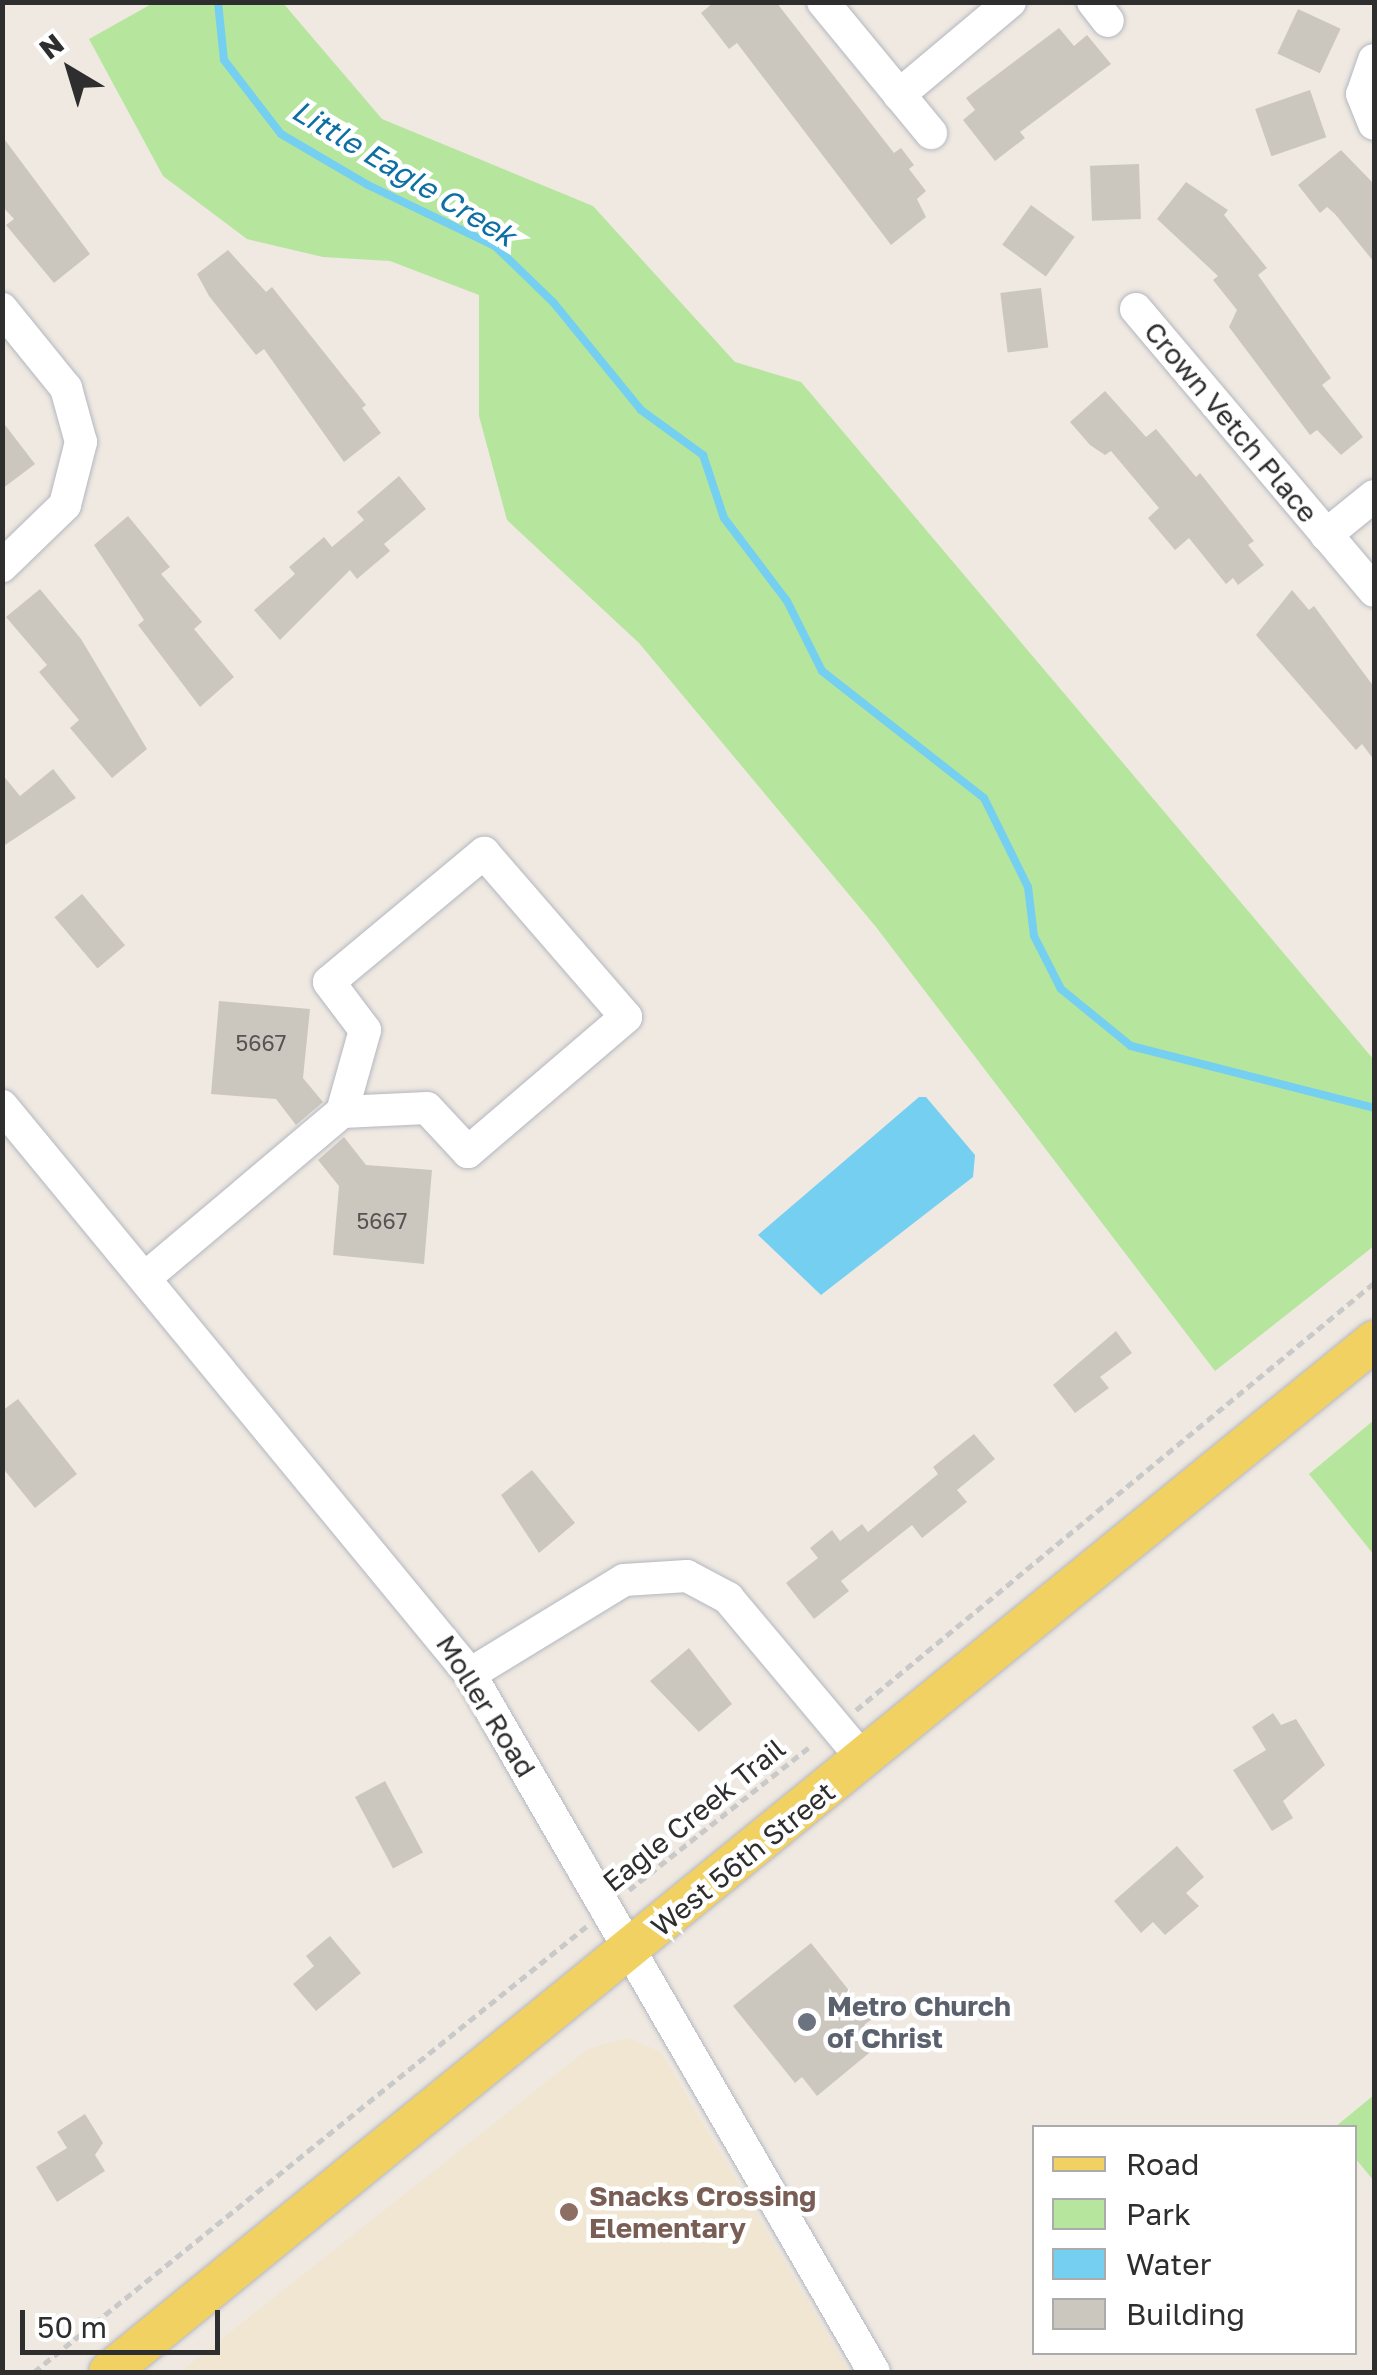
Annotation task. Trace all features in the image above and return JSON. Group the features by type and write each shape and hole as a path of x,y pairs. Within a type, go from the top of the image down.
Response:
{"main road":[{"name":"West 56th Street","path":"109,2372 630,1952 1374,1341"}],"street":[{"path":"824,2 932,133"},
{"path":"899,95 1010,2"},
{"path":"1374,60 1362,94 1374,124"},
{"path":"2,309 74,405 81,442 76,482 58,516 2,566"},
{"name":"Crown Vetch Place","path":"1136,310 1374,591"},
{"path":"1326,535 1374,496"},
{"path":"146,1277 342,1112 365,1030 329,982 484,853 626,1018 468,1152 427,1108 342,1112"},
{"name":"Moller Road","path":"2,1106 470,1674 874,2372"},
{"path":"470,1674 624,1580 687,1576 728,1598 864,1760"}],"path":[{"name":"Eagle Creek Trail","path":"34,2372 834,1728 1374,1283"}],"shaded area":[{"name":"Snacks Crossing Elementary","path":"628,2038 661,2052 849,2372 180,2372 588,2049"}],"green space":[{"path":"155,2 283,3 382,119 593,206 735,362 801,382 1374,1060 1374,1246 1215,1371 876,927 639,643 507,520 479,416 479,295 390,261 323,257 247,239 163,176 89,39"},
{"path":"1374,1420 1374,1555 1309,1474"},
{"path":"1374,2095 1374,2181 1357,2160 1357,2125 1337,2125"}],"water":[{"path":"919,1097 926,1097 975,1155 973,1177 821,1295 758,1235"}],"building":[{"path":"714,2 776,2 894,153 901,148 914,165 909,169 926,191 917,199 926,217 891,245 737,43 729,49 701,13"},
{"path":"1298,9 1341,29 1320,73 1277,53"},
{"path":"1059,28 1074,46 1087,35 1111,64 1020,132 1025,138 995,161 963,120 975,110 966,98"},
{"path":"1310,90 1326,137 1271,156 1255,109"},
{"path":"2,136 90,254 54,283 6,225 14,219 2,206"},
{"path":"1341,150 1374,184 1374,262 1335,214 1327,207 1320,213 1298,185"},
{"path":"1139,164 1141,219 1092,221 1090,166"},
{"path":"1186,182 1228,210 1224,215 1267,268 1258,275 1331,378 1322,385 1363,437 1341,455 1317,430 1310,435 1229,327 1237,310 1213,280 1218,276 1157,219"},
{"path":"1031,205 1075,237 1046,276 1002,245"},
{"path":"228,250 266,292 272,287 366,405 362,408 381,433 344,462 264,349 256,355 209,296 197,274"},
{"path":"1041,288 1048,348 1008,353 1000,293"},
{"path":"1105,391 1146,437 1156,429 1196,477 1200,473 1254,541 1248,545 1264,565 1238,585 1233,578 1226,584 1189,538 1175,550 1148,518 1159,508 1111,451 1105,455 1090,445 1070,422"},
{"path":"2,421 35,464 2,489"},
{"path":"399,476 426,509 384,544 390,551 357,579 350,570 280,640 254,610 295,574 289,567 324,537 332,547 364,520 357,512"},
{"path":"128,516 170,567 161,574 202,622 194,629 234,677 200,707 138,625 144,620 94,545"},
{"path":"40,589 81,639 147,749 112,778 70,728 79,720 39,672 47,665 6,617"},
{"path":"1292,590 1309,610 1314,606 1374,687 1374,760 1362,744 1356,750 1256,635"},
{"path":"53,769 76,798 2,847 2,774 20,796"},
{"path":"82,894 125,945 97,968 54,917"},
{"path":"219,1001 310,1009 303,1078 323,1102 296,1125 276,1099 211,1094"},
{"path":"344,1137 366,1165 432,1170 424,1264 333,1255 339,1186 318,1160"},
{"path":"1116,1331 1132,1353 1100,1377 1109,1388 1075,1413 1053,1385"},
{"path":"18,1399 77,1474 35,1508 2,1467 2,1411"},
{"path":"974,1434 995,1459 957,1490 967,1502 922,1538 912,1525 841,1581 849,1591 814,1619 786,1583 818,1558 810,1548 832,1530 840,1541 862,1524 868,1532 938,1474 933,1467"},
{"path":"532,1470 575,1523 539,1553 501,1495"},
{"path":"689,1648 732,1704 699,1732 650,1681"},
{"path":"1273,1713 1281,1725 1296,1719 1325,1765 1283,1801 1293,1818 1272,1831 1233,1770 1266,1750 1252,1727"},
{"path":"385,1781 423,1853 393,1868 355,1797"},
{"path":"1177,1846 1204,1877 1186,1893 1199,1906 1165,1935 1153,1922 1141,1933 1114,1901"},
{"path":"330,1936 361,1973 316,2011 293,1984 314,1966 306,1956"},
{"name":"Metro Church of Christ","path":"811,1943 872,2019 864,2025 880,2044 817,2096 802,2077 795,2083 733,2006"},
{"path":"85,2114 103,2143 95,2155 105,2171 57,2202 36,2167 67,2148 57,2132"}],"waterway":[{"name":"Little Eagle Creek","path":"218,2 224,60 281,134 368,185 495,246 553,302 641,410 703,455 724,518 787,601 822,671 984,798 1028,887 1034,936 1061,989 1131,1046 1374,1108"}],"place":[{"name":"Metro Church of Christ","path":"807,2022"},
{"name":"Snacks Crossing Elementary","path":"569,2212"}]}
